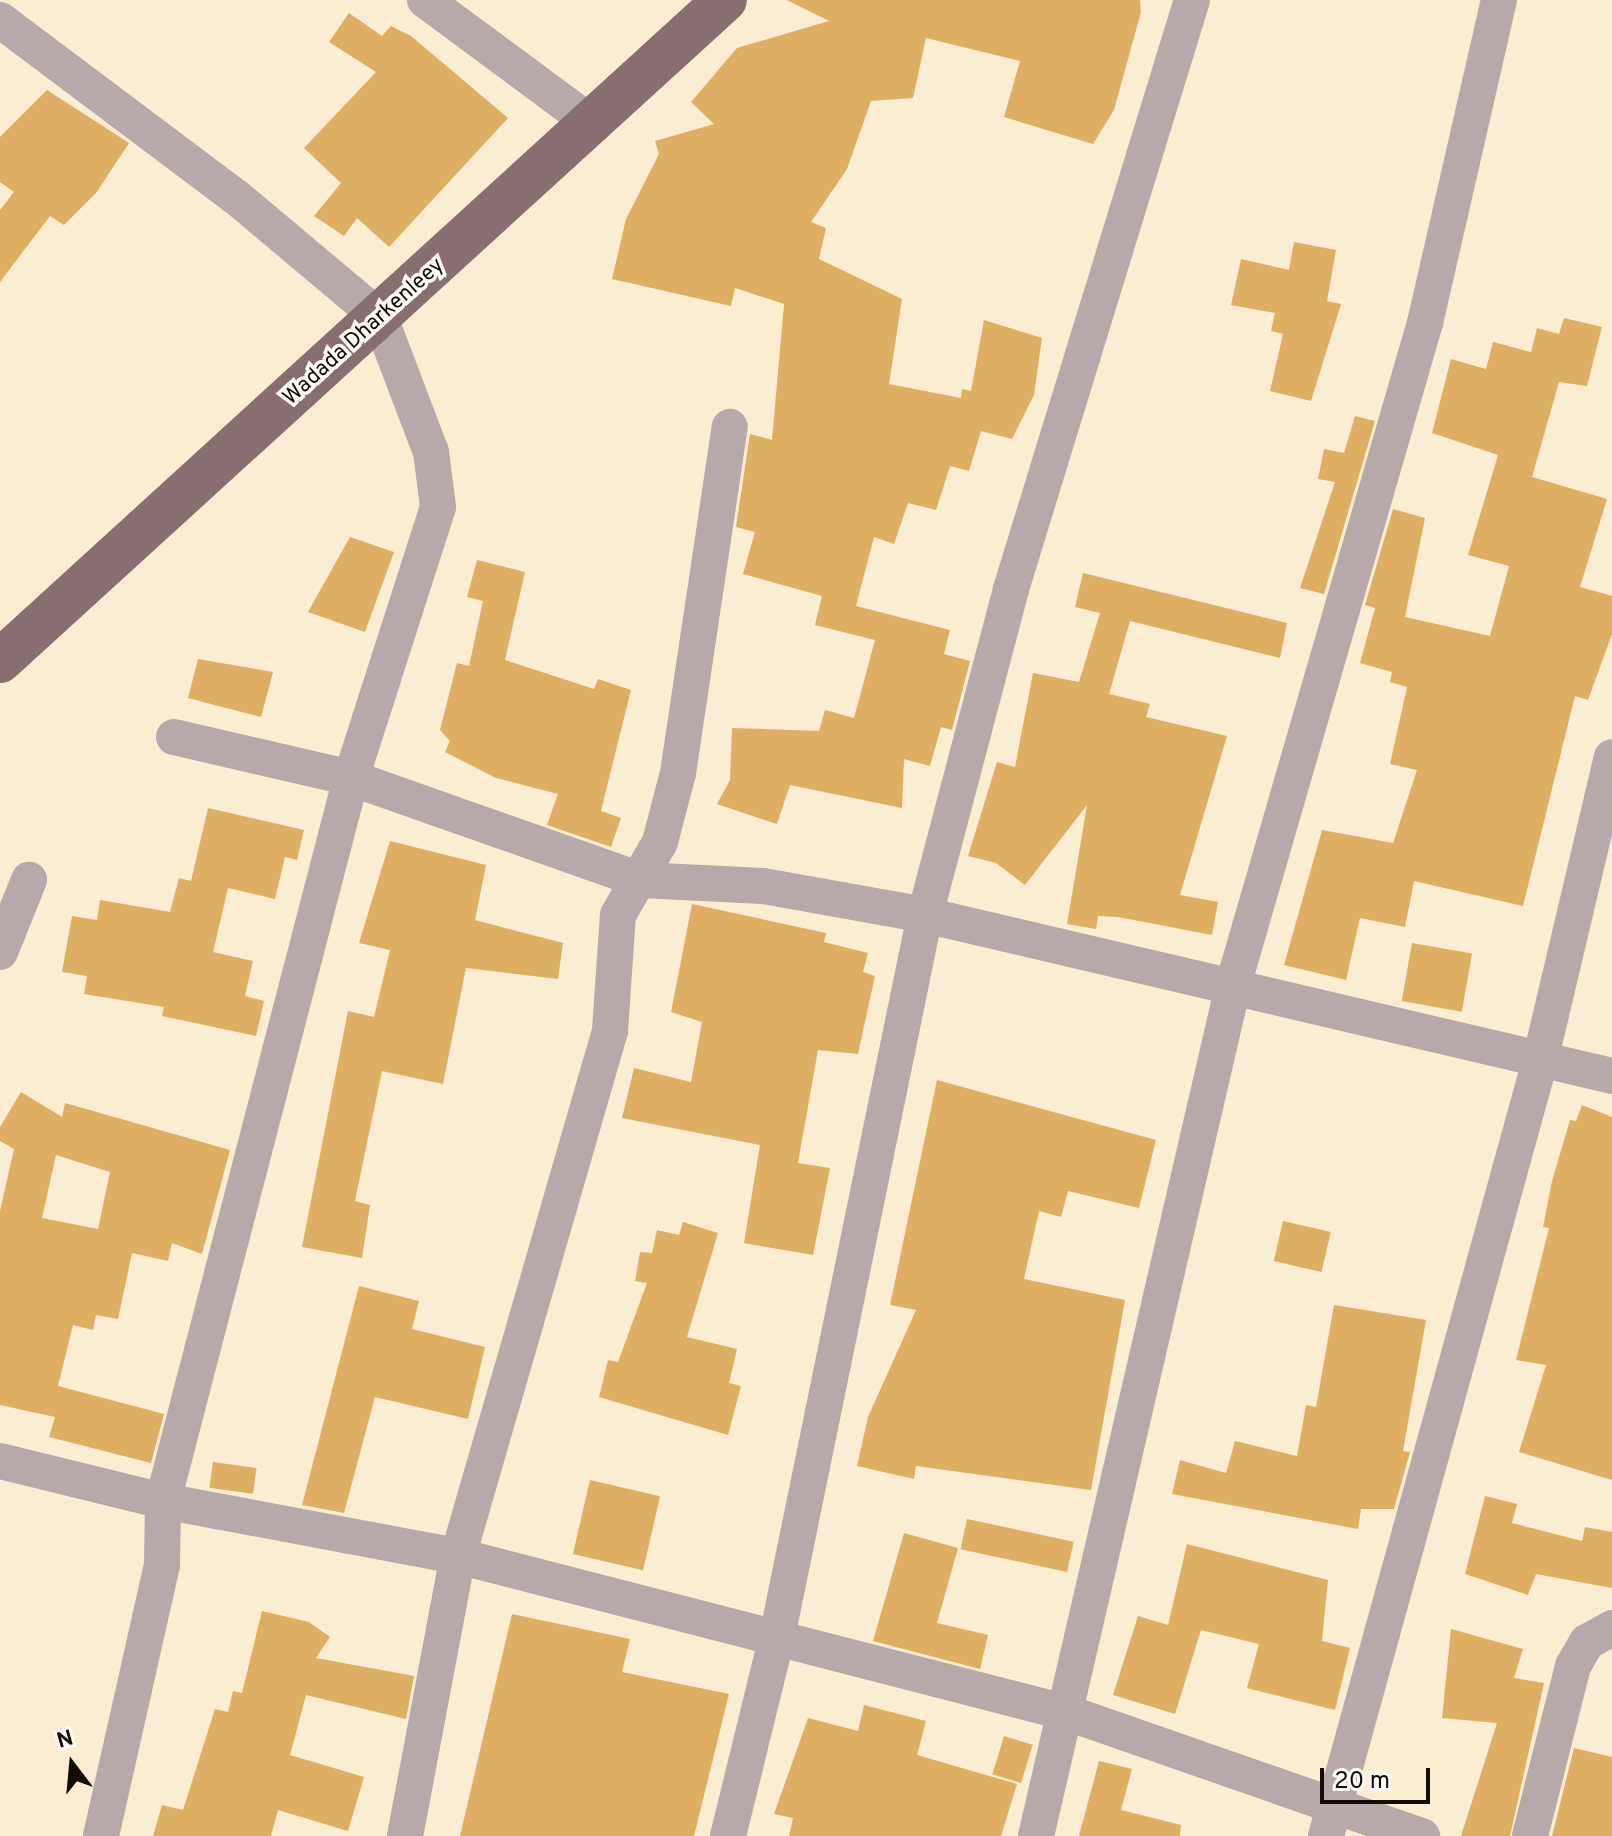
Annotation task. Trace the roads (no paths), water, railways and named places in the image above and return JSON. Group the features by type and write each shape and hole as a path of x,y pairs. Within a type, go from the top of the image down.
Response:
{"main road":[{"name":"Wadada Dharkenleey","path":"0,661 594,125 725,0"}],"street":[{"path":"425,0 594,125"},
{"path":"728,1836 777,1637 925,915 1011,589 1192,0"},
{"path":"1036,1836 1068,1713 1234,982 1425,323 1499,0"},
{"path":"0,20 236,197 380,318 431,452 438,507 351,778 163,1501 162,1565 101,1836"},
{"path":"405,1836 458,1556 610,1031 618,915 641,880 678,773 730,427"},
{"path":"174,737 351,778 641,880 763,886 925,915 1234,982 1540,1061 1612,1076"},
{"path":"1326,1836 1333,1800 1540,1061 1612,757"},
{"path":"0,952 29,880"},
{"path":"0,1461 163,1501 458,1556 1068,1713 1333,1800 1422,1836"},
{"path":"1530,1836 1573,1666 1587,1642 1612,1628"}]}
